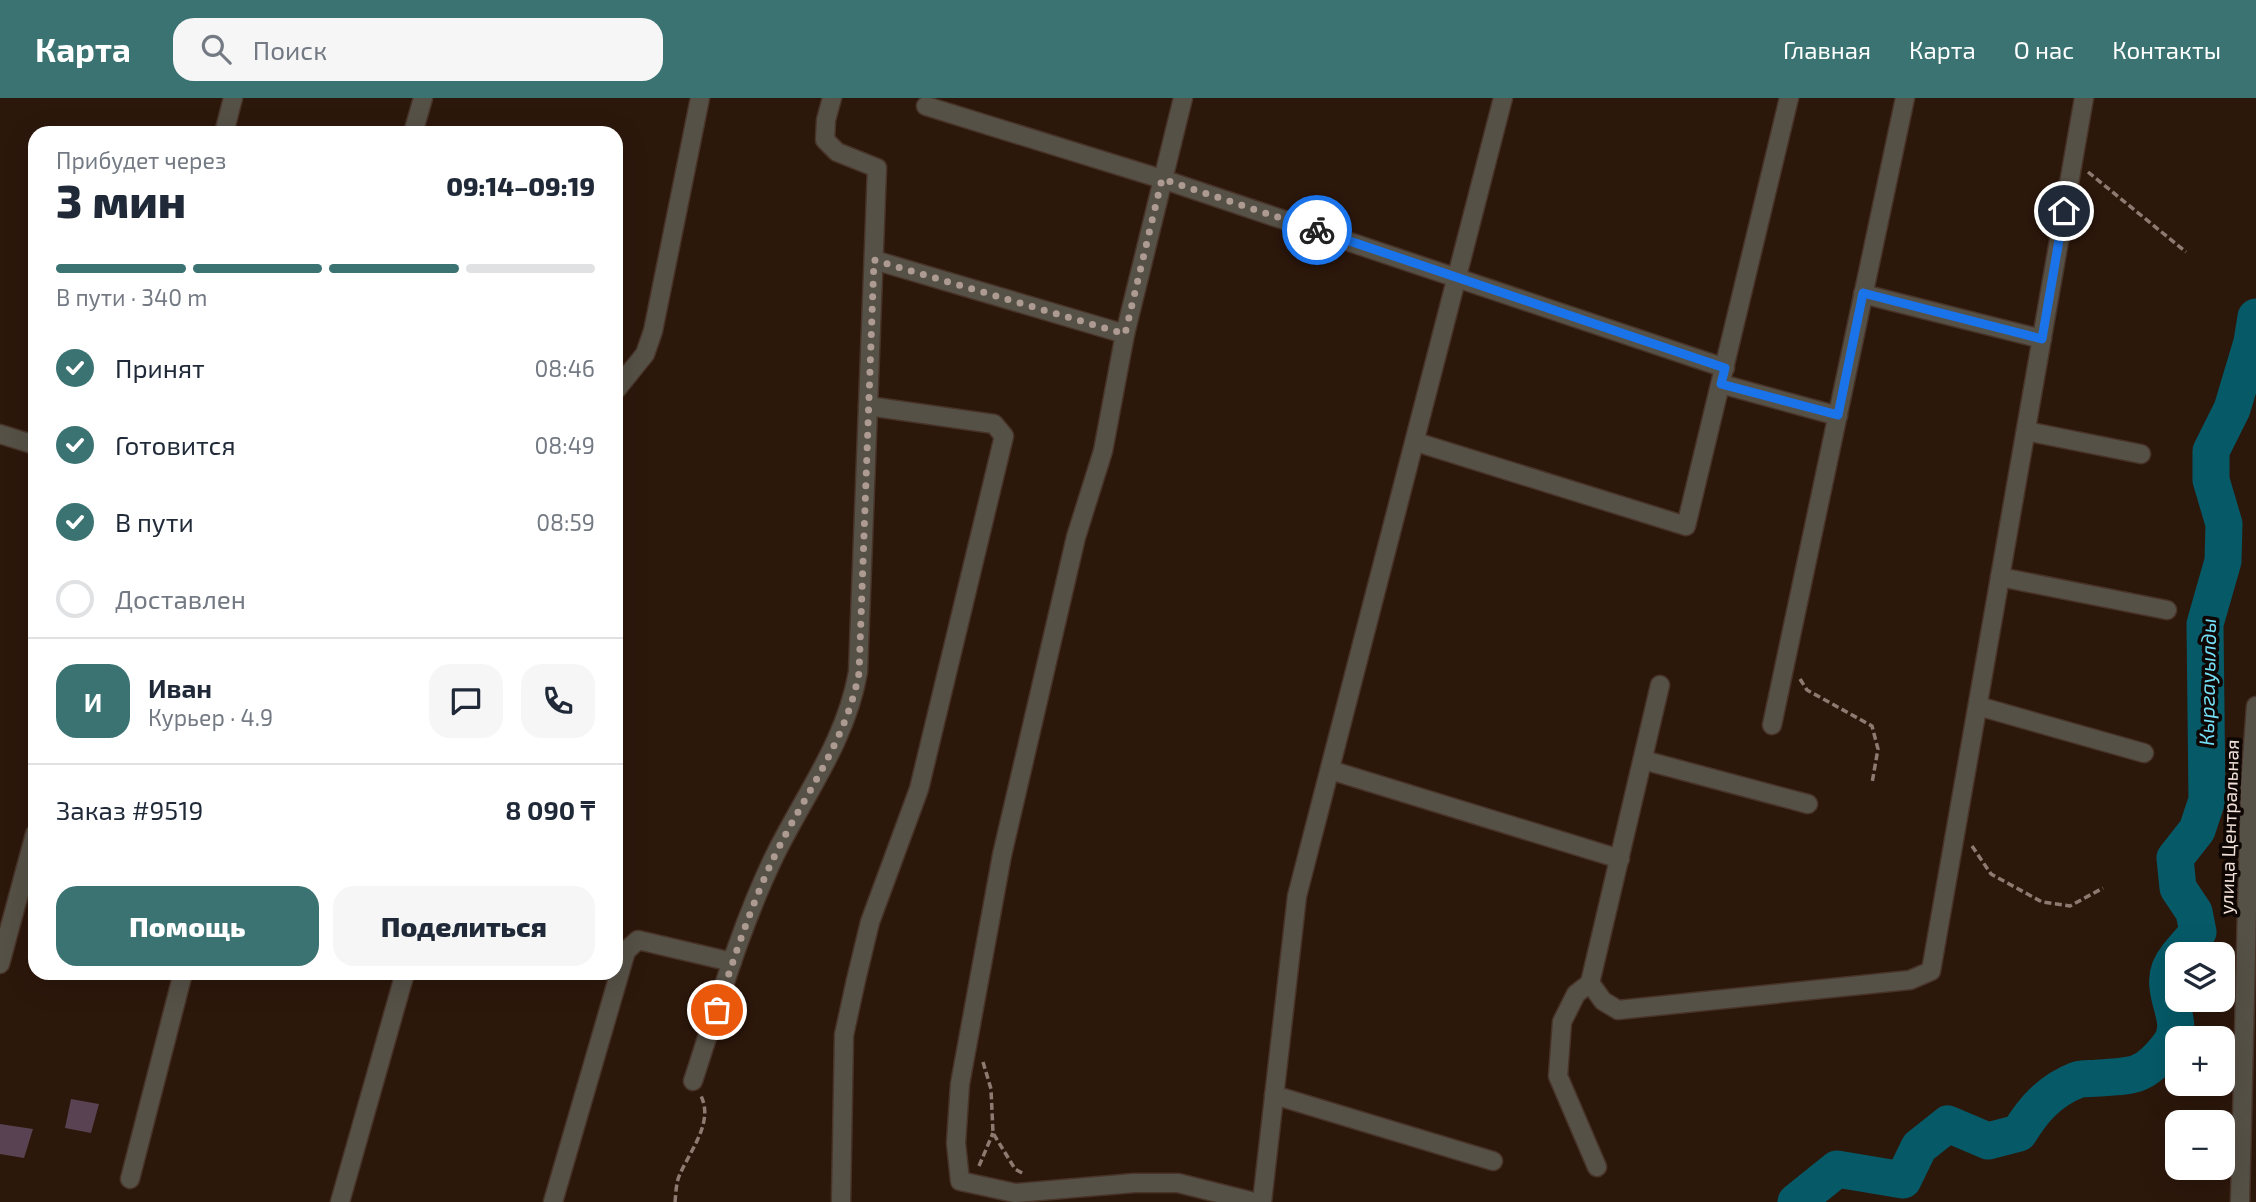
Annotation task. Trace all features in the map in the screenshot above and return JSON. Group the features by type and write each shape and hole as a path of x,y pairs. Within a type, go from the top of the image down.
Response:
{"street":[{"path":"226,126 233,98"},
{"path":"415,126 423,98"},
{"path":"623,381 645,354 653,331 700,98"},
{"path":"693,1081 732,962 775,856 839,739 854,699 859,673 877,168 837,152 825,140 826,120 832,98"},
{"path":"1183,98 1125,334 1103,451 1076,537 1002,855 960,1084 956,1143 960,1181 1015,1193 1134,1183 1178,1184 1254,1202"},
{"path":"1262,1202 1297,896 1503,98"},
{"path":"1416,442 1686,526 1790,98"},
{"path":"1772,726 1905,98"},
{"path":"1590,983 1603,1001 1618,1010 1923,976 1931,971 2084,98"},
{"path":"926,106 1162,179 1457,277 1723,376 1838,415"},
{"path":"874,260 1125,334"},
{"path":"1863,293 2042,339"},
{"path":"841,1202 844,1035 870,922 919,789 1004,436 994,424 868,406"},
{"path":"2026,431 2141,454"},
{"path":"0,434 28,443"},
{"path":"2000,577 2167,610"},
{"path":"1597,1167 1558,1076 1562,1022 1576,994 1590,983 1660,685"},
{"path":"1978,706 2144,753"},
{"name":"улица Центральная","path":"2240,1202 2250,786 2256,706"},
{"path":"1643,760 1808,804"},
{"path":"1330,770 1620,859"},
{"path":"0,964 28,860"},
{"path":"623,961 626,951 638,940 732,962"},
{"path":"130,1179 181,980"},
{"path":"340,1202 403,980"},
{"path":"553,1202 618,980"},
{"path":"1274,1096 1493,1161"}],"path":[{"path":"2073,160 2186,252"},
{"path":"1786,661 1807,690 1872,726 1878,748 1872,783"},
{"path":"1958,823 1991,874 2042,902 2070,906 2102,888"},
{"path":"981,1054 991,1088 993,1133 1016,1168 1049,1191"},
{"path":"674,1202 678,1177 698,1142 705,1105 693,1081"}],"building":[{"path":"71,1099 99,1104 91,1133 65,1128"},
{"path":"0,1124 33,1129 24,1158 0,1154"}],"waterway":[{"name":"Кыргауылды","path":"2189,942 2198,932 2194,912 2178,888 2175,858 2197,830 2207,800 2205,624 2223,561 2224,524 2211,480 2211,451 2232,409 2252,342 2256,317"},
{"name":"Кыргауылды","path":"1796,1202 1837,1169 1903,1180 1919,1147 1948,1124 1988,1141 2019,1133 2043,1102 2067,1084 2082,1079 2130,1075 2152,1064 2174,1036 2176,1026 2173,1012"}],"way so far":[{"path":"717,1010 739,942 775,856 839,739 854,699 859,673 874,260 1125,334 1162,179 1317,230"}],"route":[{"path":"1317,230 1725,368 1721,384 1838,415 1863,293 2042,339 2064,211"}]}
